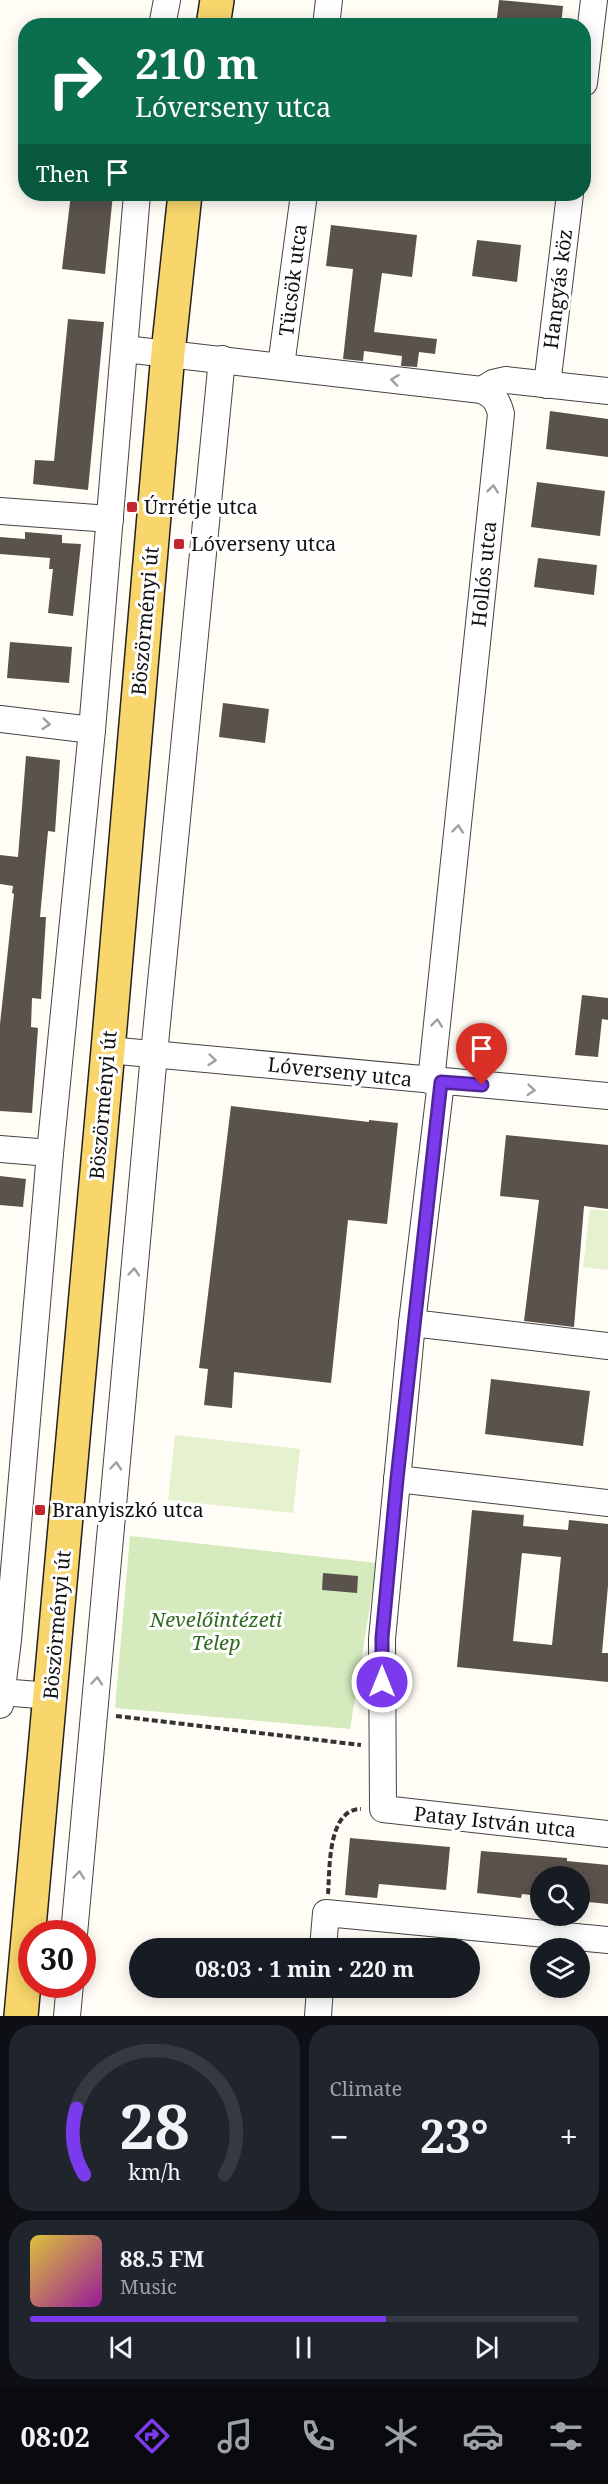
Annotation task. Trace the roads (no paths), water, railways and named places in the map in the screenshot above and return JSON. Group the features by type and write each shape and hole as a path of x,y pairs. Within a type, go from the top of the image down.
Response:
{"main road":[{"path":"214,18 217,0"},
{"name":"Böszörményi út","path":"21,2016 168,353 184,201"}],"street":[{"path":"164,18 167,0"},
{"path":"327,18 329,0"},
{"path":"591,25 594,0"},
{"path":"51,1696 0,1696 8,1640 50,1153 92,730 136,201"},
{"name":"Tücsök utca","path":"281,366 303,201"},
{"name":"Hangyás köz","path":"547,385 569,201"},
{"path":"125,349 482,390 493,383 506,380 608,391"},
{"path":"75,1920 154,1054 222,359"},
{"name":"Hollós utca","path":"382,1809 382,1638 501,414 496,399 482,390"},
{"path":"0,511 110,519"},
{"path":"0,719 92,730"},
{"name":"Lóverseny utca","path":"108,1050 436,1082 608,1096"},
{"path":"0,1149 50,1153"},
{"path":"412,1323 608,1346"},
{"path":"397,1479 608,1503"},
{"name":"Patay István utca","path":"382,1809 608,1834"},
{"path":"324,1938 326,1913 608,1940"},
{"path":"67,2016 69,1998"},
{"path":"318,2016 319,1998"}],"place":[{"name":"Úrrétje utca","path":"132,507"},
{"name":"Lóverseny utca","path":"179,544"},
{"name":"Branyiszkó utca","path":"40,1510"}],"park label":[{"name":"Nevelőintézeti Telep","path":"216,1632"}]}
